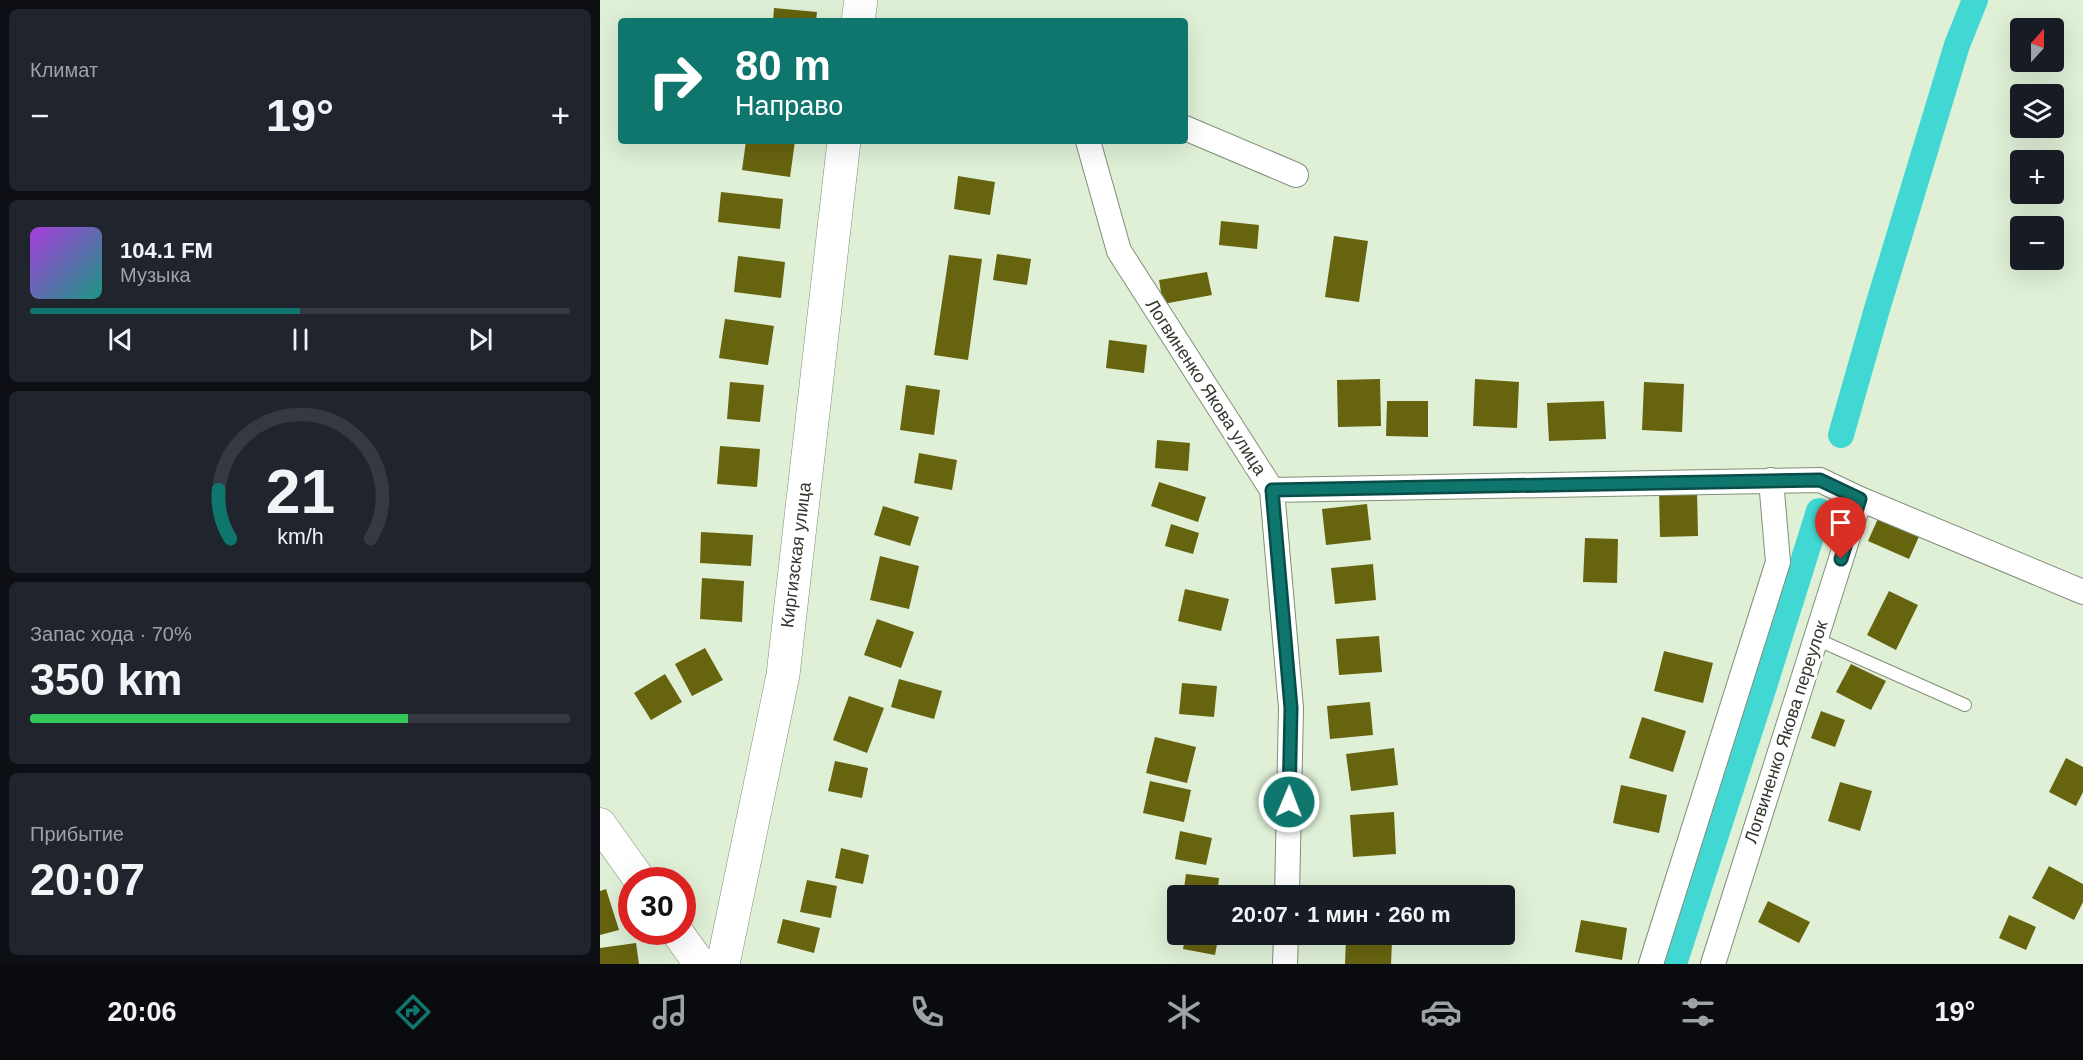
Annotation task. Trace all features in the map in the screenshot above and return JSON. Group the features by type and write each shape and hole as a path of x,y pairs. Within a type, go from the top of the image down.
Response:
{"main road":[{"path":"858,18 861,0"},
{"name":"Киргизская улица","path":"723,964 783,675 844,144"}],"street":[{"path":"1188,129 1296,175"},
{"name":"Логвиненко Якова улица","path":"1089,144 1119,251 1272,490 1291,708 1287,885"},
{"path":"1651,964 1778,562 1771,480"},
{"path":"1272,490 1820,480 1860,499 2083,592"},
{"name":"Логвиненко Якова переулок","path":"1713,964 1860,499"},
{"path":"600,824 631,867"},
{"path":"686,945 700,964"},
{"path":"1285,964 1286,945"}],"lane":[{"path":"1816,639 1965,705"}],"building":[{"path":"774,8 817,12 816,18 773,18"},
{"path":"746,144 795,144 790,177 742,170"},
{"path":"958,176 995,182 990,215 954,209"},
{"path":"721,192 783,199 780,229 718,222"},
{"path":"1221,221 1259,225 1257,249 1219,245"},
{"path":"1334,236 1368,241 1359,302 1325,297"},
{"path":"997,254 1031,259 1027,285 993,280"},
{"path":"949,255 982,259 968,360 934,355"},
{"path":"738,256 785,262 781,298 734,292"},
{"path":"1207,272 1212,295 1163,304 1159,280"},
{"path":"725,319 774,326 768,365 719,358"},
{"path":"1109,340 1147,345 1144,373 1106,368"},
{"path":"1380,379 1381,426 1338,427 1337,380"},
{"path":"1475,379 1519,382 1517,428 1473,426"},
{"path":"730,382 764,385 760,422 727,419"},
{"path":"1644,382 1684,384 1682,432 1642,430"},
{"path":"906,385 940,390 934,435 900,430"},
{"path":"1387,401 1428,401 1428,437 1386,436"},
{"path":"1604,401 1606,439 1549,441 1547,403"},
{"path":"1157,440 1190,443 1188,471 1155,468"},
{"path":"720,446 760,449 757,487 717,484"},
{"path":"919,453 957,460 952,490 914,483"},
{"path":"1159,482 1206,497 1198,522 1151,506"},
{"path":"1697,490 1698,536 1660,537 1659,491"},
{"path":"1367,504 1371,540 1326,545 1322,509"},
{"path":"883,506 919,517 910,546 874,535"},
{"path":"1880,514 1921,532 1909,559 1868,541"},
{"path":"1171,524 1199,533 1193,554 1165,546"},
{"path":"701,532 753,535 751,566 700,563"},
{"path":"1585,538 1618,539 1617,583 1583,582"},
{"path":"880,556 919,566 909,609 870,600"},
{"path":"1373,564 1376,600 1335,604 1331,568"},
{"path":"702,578 744,581 742,622 700,619"},
{"path":"1185,589 1229,599 1221,631 1178,621"},
{"path":"1889,591 1918,605 1896,650 1867,635"},
{"path":"877,619 914,632 901,668 864,655"},
{"path":"1379,636 1382,672 1339,675 1336,639"},
{"path":"705,648 723,680 692,696 675,664"},
{"path":"1664,651 1713,663 1703,703 1654,691"},
{"path":"1851,664 1886,681 1871,710 1836,692"},
{"path":"665,674 682,702 651,720 634,693"},
{"path":"899,679 942,691 934,719 891,707"},
{"path":"1182,683 1217,686 1214,717 1179,714"},
{"path":"849,696 884,708 867,753 833,740"},
{"path":"1370,702 1373,735 1330,739 1327,706"},
{"path":"1821,711 1845,720 1835,747 1811,738"},
{"path":"1642,717 1686,731 1673,772 1629,758"},
{"path":"1155,737 1196,747 1187,783 1146,773"},
{"path":"1394,748 1398,785 1351,791 1346,754"},
{"path":"2066,758 2083,767 2083,792 2076,806 2049,792"},
{"path":"835,761 868,768 862,798 828,791"},
{"path":"1150,781 1191,790 1184,822 1143,813"},
{"path":"1840,782 1872,791 1860,831 1828,821"},
{"path":"1621,785 1667,795 1659,833 1613,823"},
{"path":"1394,812 1396,854 1353,857 1350,815"},
{"path":"1180,831 1212,838 1206,865 1175,859"},
{"path":"841,848 869,855 863,884 835,878"},
{"path":"2049,866 2083,884 2083,902 2074,920 2032,898"},
{"path":"1186,874 1219,878 1218,885 1184,885"},
{"path":"807,880 837,886 831,918 800,912"},
{"path":"606,889 618,930 600,935 600,891"},
{"path":"1768,901 1810,922 1799,943 1758,922"},
{"path":"2009,915 2036,927 2026,950 1999,938"},
{"path":"783,919 820,928 814,953 777,943"},
{"path":"1581,920 1627,928 1622,960 1575,952"},
{"path":"636,945 639,964 600,964 600,948"},
{"path":"1184,945 1217,945 1215,955 1183,949"},
{"path":"1346,945 1392,945 1391,964 1345,964"}],"waterway":[{"path":"1841,435 1957,45 1975,0"},
{"path":"1674,964 1819,511"}],"route":[{"path":"1289,802 1291,708 1272,490 1820,480 1860,499 1841,559"}]}
